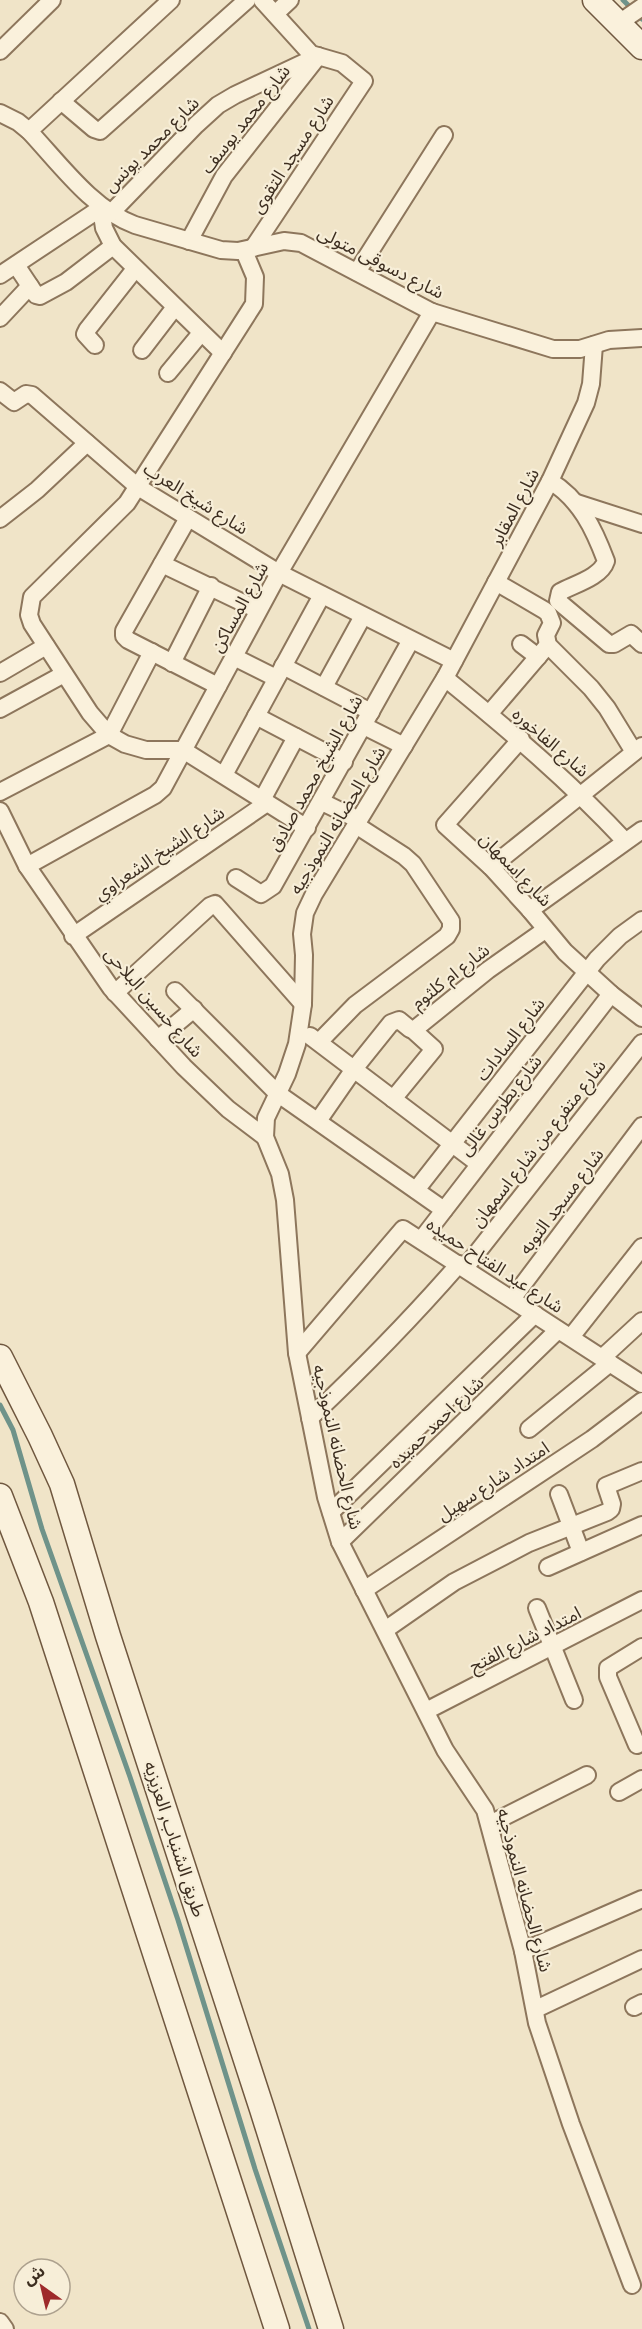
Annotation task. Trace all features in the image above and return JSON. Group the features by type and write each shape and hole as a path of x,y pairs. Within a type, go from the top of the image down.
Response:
{"street":[{"path":"0,100 23,127 61,101 171,0"},
{"path":"61,101 99,131 247,0"},
{"path":"262,0 311,54 318,56"},
{"path":"275,14 290,0"},
{"path":"595,0 623,20 642,47"},
{"path":"0,51 43,3"},
{"path":"623,20 642,7"},
{"name":"شارع مسجد التقوى","path":"249,250 364,81 342,63 318,56"},
{"name":"شارع محمد يونس","path":"0,275 106,211 218,105 318,56"},
{"name":"شارع محمد يوسف","path":"189,241 224,176 318,56"},
{"name":"شارع دسوقى متولى","path":"0,113 23,127 106,211 135,225 221,249 249,250 284,241 301,243 432,312 553,349 567,350 609,340 642,338"},
{"path":"357,272 444,135"},
{"path":"106,211 104,228 113,246 223,353"},
{"path":"16,265 36,295 40,296 66,282 113,246"},
{"path":"183,750 146,750 125,744 109,735 90,713 64,674 29,615 32,597 127,503 254,304 255,277 249,250"},
{"path":"95,345 85,334 87,330 135,269"},
{"path":"0,318 30,286"},
{"path":"142,350 175,308"},
{"name":"شارع المساكن","path":"27,866 155,795 168,781 258,610 432,312"},
{"path":"168,373 201,333"},
{"name":"شارع المقابر","path":"445,678 550,481 586,403 592,374 594,345"},
{"name":"شارع شيخ العرب","path":"0,391 14,402 26,394 32,395 138,487 279,573 454,661"},
{"path":"0,517 37,490 87,443"},
{"path":"489,714 543,651 546,635 552,623 553,607 560,592 603,569 606,561 578,502 564,489 550,481"},
{"path":"578,502 642,524"},
{"path":"188,518 124,631 124,636 218,686"},
{"path":"162,564 258,610"},
{"path":"496,582 553,607 609,644 614,644 631,634 642,644"},
{"path":"172,663 211,586"},
{"path":"224,775 322,595"},
{"path":"324,687 363,616"},
{"name":"شارع الشيخ محمد صادق","path":"236,878 261,894 273,886 411,640"},
{"path":"490,867 638,749 591,688 543,651 521,644"},
{"path":"0,673 46,646"},
{"path":"0,792 109,735 152,652"},
{"path":"234,657 324,687 404,746"},
{"path":"0,709 64,674"},
{"name":"شارع الفاخوره","path":"445,678 520,739 581,795 625,841"},
{"name":"شارع الحضانه النموذجيه","path":"445,678 305,913 302,934 303,1004 300,1028 293,1056 266,1118 265,1137 280,1174 285,1200 297,1353 331,1512 340,1542 445,1750 485,1810 524,1951 537,2023 571,2124 632,2285"},
{"path":"256,716 344,762"},
{"path":"265,802 297,737"},
{"name":"شارع اسمهان","path":"520,739 446,825 490,867 530,910 545,930 587,973 642,1018"},
{"name":"شارع الشيخ الشعراوي","path":"183,750 307,828"},
{"name":"شارع الشيخ الشعراوي","path":"73,936 265,802"},
{"path":"319,1042 355,1005 447,936 452,929 451,921 404,856 322,802"},
{"name":"شارع حسين البلاحى","path":"0,811 27,866 73,936 115,993 228,1109 265,1137"},
{"path":"530,910 642,830"},
{"path":"115,993 210,906 215,904 303,1004"},
{"name":"شارع السادات","path":"416,1190 608,947 642,920"},
{"name":"شارع ام كلثوم","path":"318,1121 354,1069 392,1023 399,1020 413,1030 488,970 545,930"},
{"path":"175,991 277,1093 444,1210"},
{"name":"شارع بطرس غالى","path":"421,1240 611,994"},
{"path":"158,1039 194,1009"},
{"path":"300,1028 479,1164"},
{"path":"393,1099 434,1049 413,1030"},
{"name":"شارع متفرع من شارع اسمهان","path":"310,1418 362,1369 462,1266 642,1042"},
{"name":"شارع مسجد التوبه","path":"512,1299 642,1126"},
{"name":"شارع عبد الفتاح حميده","path":"297,1353 401,1230 405,1229 642,1384"},
{"name":"شارع احمد حميده","path":"340,1542 564,1334 642,1247"},
{"path":"331,1512 535,1314"},
{"path":"529,1429 606,1360 642,1321"},
{"name":"طريق الشنباب, العزيزيه","path":"0,1357 46,1447 62,1484 108,1636 259,2097 331,2329"},
{"name":"امتداد شارع سهيل","path":"364,1590 592,1439 642,1401"},
{"path":"385,1630 454,1582 529,1543 611,1509 612,1504 606,1486 642,1471"},
{"path":"559,1494 581,1552"},
{"path":"0,1496 44,1611 277,2329"},
{"path":"548,1567 642,1525"},
{"name":"امتداد شارع الفتح","path":"426,1711 553,1648 642,1600"},
{"path":"537,1608 574,1700"},
{"path":"637,1745 608,1677 608,1668 642,1647"},
{"path":"490,1824 587,1775"},
{"path":"619,1792 642,1779"},
{"path":"524,1951 642,1899"},
{"path":"536,2009 642,1959"},
{"path":"0,2322 5,2329"}],"waterway":[{"path":"623,0 642,19"},
{"path":"0,1405 13,1430 42,1529 178,1920 255,2169 309,2329"}]}
